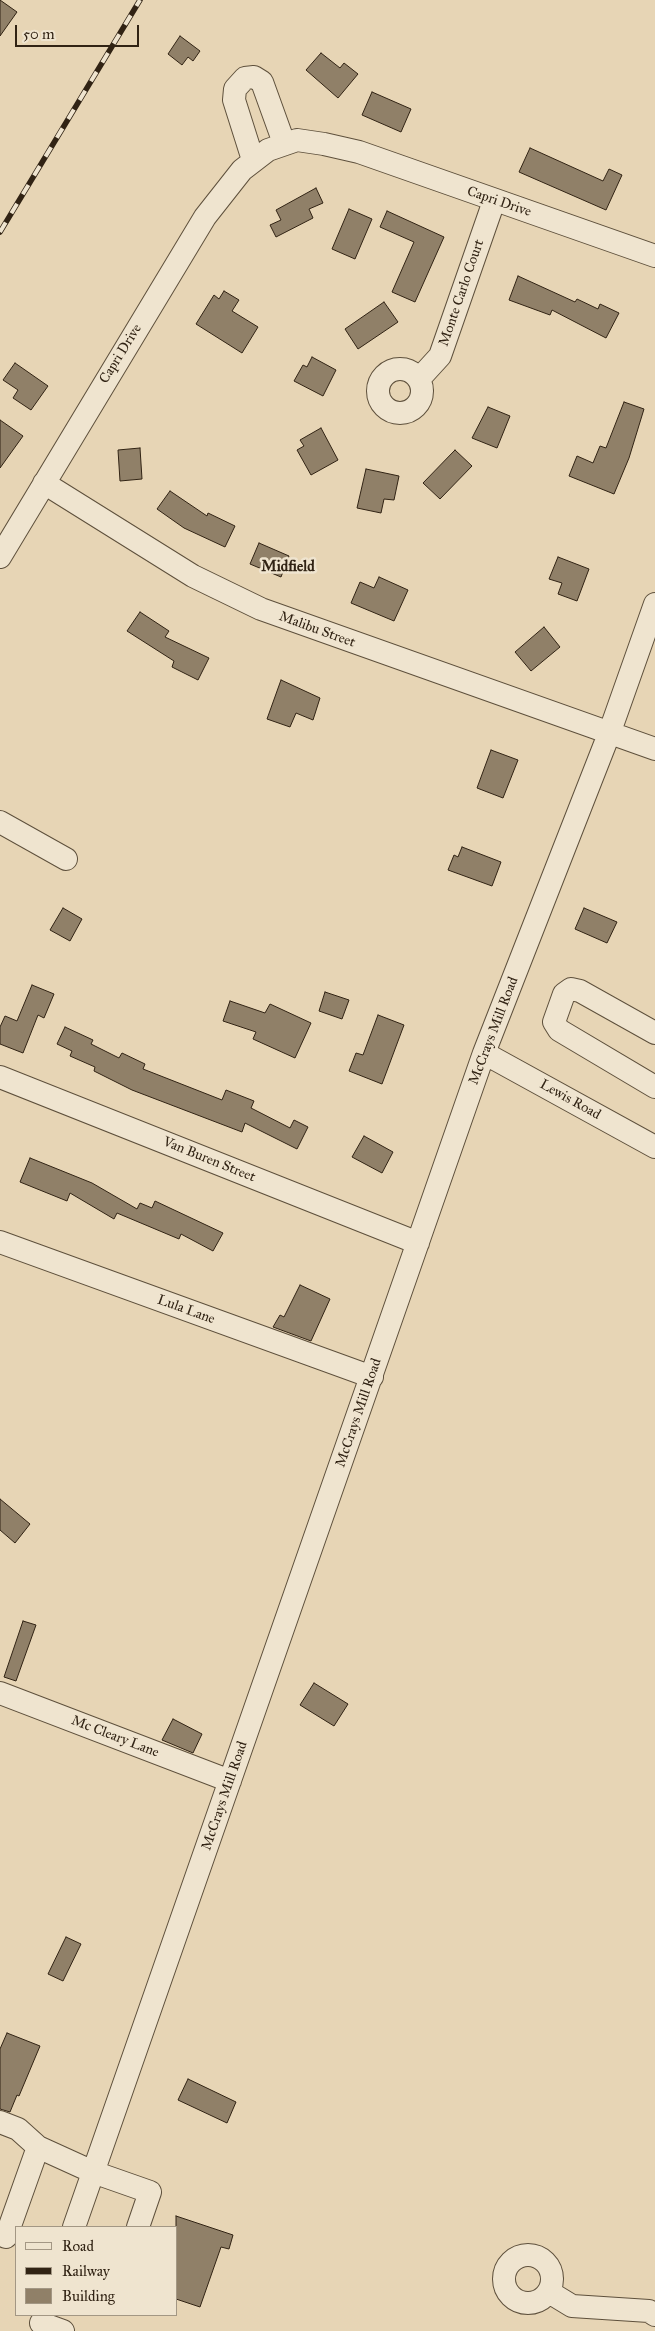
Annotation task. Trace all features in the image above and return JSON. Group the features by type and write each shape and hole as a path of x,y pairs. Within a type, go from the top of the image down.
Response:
{"street":[{"path":"253,160 234,100 235,89 245,78 254,77 262,82 284,143"},
{"name":"Capri Drive","path":"0,557 205,217 231,182 253,160 284,143 296,140 312,141 359,152 655,256"},
{"name":"Monte Carlo Court","path":"419,379 440,356 494,201"},
{"name":"Malibu Street","path":"44,484 193,576 261,609 655,749"},
{"name":"McCrays Mill Road","path":"74,2226 484,1053 610,734 655,604"},
{"path":"0,822 66,859"},
{"path":"655,1033 580,991 571,989 564,994 554,1022 559,1030 655,1087"},
{"name":"Lewis Road","path":"484,1053 655,1147"},
{"name":"Van Buren Street","path":"0,1077 418,1243"},
{"name":"Lula Lane","path":"0,1242 372,1377"},
{"name":"Mc Cleary Lane","path":"0,1693 230,1782"},
{"path":"0,2122 18,2129 38,2147 94,2172 150,2192 138,2226"},
{"path":"7,2238 38,2147"},
{"path":"549,2292 572,2306 649,2311 655,2315"},
{"path":"41,2323 63,2331"}],"building":[{"path":"0,0 17,12 0,36"},
{"path":"180,36 200,51 193,61 188,57 182,65 168,54"},
{"path":"321,53 340,68 344,63 358,74 338,98 306,70"},
{"path":"372,92 411,109 401,132 362,115"},
{"path":"530,148 603,181 609,169 622,175 606,210 519,172"},
{"path":"316,188 323,203 309,209 313,218 276,237 270,225 281,220 276,210"},
{"path":"349,209 372,219 355,259 332,249"},
{"path":"387,211 444,237 415,302 392,292 414,242 380,227"},
{"path":"518,276 575,302 577,299 598,309 600,304 619,313 606,338 552,310 550,315 509,300"},
{"path":"224,291 239,300 232,311 258,327 242,353 196,324 214,295 219,299"},
{"path":"384,302 398,322 358,349 345,329"},
{"path":"312,357 336,370 323,396 294,381 303,365 307,367"},
{"path":"15,363 48,386 31,410 13,398 18,390 3,380"},
{"path":"624,402 644,409 629,458 614,494 569,476 577,456 593,463 600,446 606,448"},
{"path":"488,407 510,416 497,448 472,438"},
{"path":"0,420 23,436 0,468"},
{"path":"321,428 338,460 311,475 297,450 304,446 300,440"},
{"path":"140,448 142,479 120,481 118,450"},
{"path":"455,450 472,466 440,499 423,483"},
{"path":"366,469 399,476 394,500 384,499 381,513 357,508"},
{"path":"170,491 207,516 208,513 235,526 225,547 184,528 157,509"},
{"path":"259,543 289,556 281,577 250,564"},
{"path":"558,557 589,569 577,601 558,594 562,583 549,579"},
{"path":"379,577 408,590 394,621 351,603 360,582 374,588"},
{"path":"140,612 169,631 165,637 209,658 198,680 172,667 174,661 127,631"},
{"path":"544,627 560,647 531,671 515,652"},
{"path":"281,680 320,698 313,720 296,713 290,727 267,719"},
{"path":"491,750 518,760 503,798 477,788"},
{"path":"462,847 501,862 492,886 448,870 454,855 458,857"},
{"path":"63,908 82,919 70,941 50,930"},
{"path":"584,908 617,922 607,943 575,929"},
{"path":"32,985 54,994 44,1018 38,1015 23,1053 0,1044 0,1027 5,1016 17,1021"},
{"path":"325,992 349,1000 342,1019 319,1011"},
{"path":"230,1001 265,1013 270,1004 311,1023 295,1058 253,1039 256,1032 223,1021"},
{"path":"378,1015 404,1025 382,1084 349,1071 356,1053 363,1055"},
{"path":"65,1027 93,1040 91,1044 119,1058 122,1053 145,1064 143,1069 222,1100 226,1090 254,1101 251,1108 290,1128 294,1120 308,1127 297,1149 245,1123 242,1132 132,1090 94,1071 95,1067 70,1056 72,1051 57,1044"},
{"path":"364,1136 393,1152 382,1173 352,1157"},
{"path":"30,1158 92,1183 137,1209 140,1203 152,1208 155,1201 223,1233 213,1251 181,1234 179,1239 117,1213 114,1219 70,1193 67,1201 20,1182"},
{"path":"300,1285 330,1299 311,1341 273,1327 280,1315 284,1317"},
{"path":"0,1499 30,1524 15,1543 0,1530"},
{"path":"23,1621 36,1625 16,1681 4,1677"},
{"path":"314,1683 348,1704 334,1726 300,1705"},
{"path":"173,1719 202,1734 193,1753 162,1740"},
{"path":"66,1937 81,1944 63,1981 48,1974"},
{"path":"7,2033 40,2046 19,2096 17,2095 10,2112 0,2109 0,2049"},
{"path":"188,2079 236,2102 227,2123 178,2100"},
{"path":"176,2216 233,2235 229,2249 221,2247 200,2307 178,2300 178,2226 176,2226"}],"railway":[{"path":"0,232 140,0"}],"district":[{"name":"Midfield","path":"288,567"}]}
